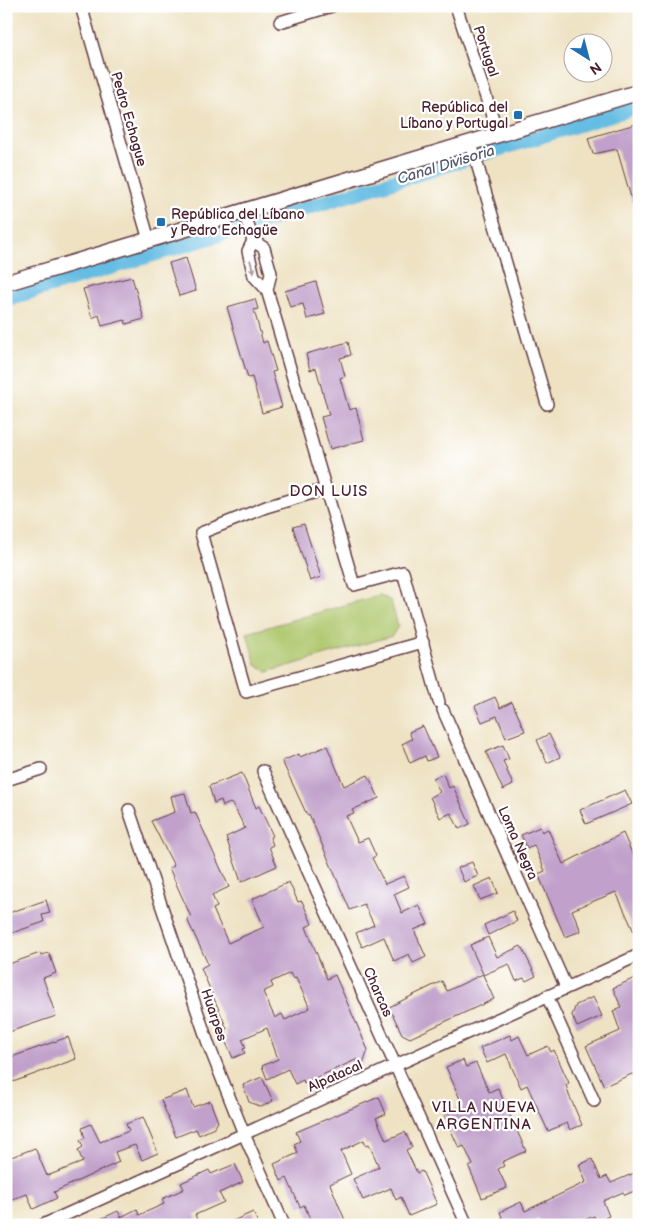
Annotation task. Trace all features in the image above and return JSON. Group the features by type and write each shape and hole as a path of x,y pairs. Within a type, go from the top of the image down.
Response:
{"main road":[{"path":"6,283 639,92"}],"street":[{"name":"Pedro Echague","path":"80,6 149,240"},
{"path":"280,22 332,6"},
{"name":"Portugal","path":"456,6 498,134"},
{"path":"471,142 547,404"},
{"path":"244,211 253,241 264,248 271,273 267,290"},
{"path":"253,241 248,251 254,276 267,290 326,489 266,507 201,533 246,692 423,642"},
{"name":"Loma Negra","path":"326,489 354,585 403,572 441,706 566,987"},
{"path":"6,780 42,769"},
{"name":"Charcas","path":"262,771 467,1225"},
{"name":"Huarpes","path":"128,810 209,1046 244,1134 284,1225"},
{"name":"Alpatacal","path":"43,1225 639,955"},
{"path":"547,996 594,1101"}],"green space":[{"path":"380,595 391,601 398,626 392,636 267,672 256,665 247,633"}],"building":[{"path":"639,123 639,215 636,215 617,149 593,154 588,138"},
{"path":"186,258 196,291 179,296 169,263"},
{"path":"132,277 144,319 126,324 125,320 102,326 99,315 92,318 83,289"},
{"path":"316,282 325,314 307,319 303,304 290,307 285,291"},
{"path":"255,299 258,309 254,310 263,343 267,341 276,371 272,372 282,407 262,413 252,377 248,378 227,307"},
{"path":"348,342 351,355 340,358 345,376 340,378 349,410 356,408 364,440 330,449 321,417 329,415 316,368 310,370 306,354"},
{"path":"304,524 321,577 310,581 293,527"},
{"path":"495,697 500,708 512,702 525,731 506,738 497,716 482,722 475,706"},
{"path":"423,726 437,757 427,761 425,756 410,763 402,744 412,739 409,732"},
{"path":"549,734 560,757 547,763 537,740"},
{"path":"503,745 509,759 503,761 513,785 503,790 486,752"},
{"path":"327,746 344,786 368,775 379,798 352,810 354,813 346,816 358,842 368,838 376,856 372,858 385,884 404,876 409,887 394,894 402,913 419,905 428,924 414,930 426,957 413,963 409,954 394,961 384,937 362,947 356,933 374,925 364,904 350,910 309,814 307,815 282,761 299,754 300,757"},
{"path":"242,773 256,808 259,806 273,836 270,837 273,845 269,847 277,866 241,882 226,837 245,828 233,805 230,803 223,806 221,800 214,803 209,786"},
{"path":"443,774 449,788 453,786 470,824 459,829 451,813 440,818 430,797 440,792 433,778"},
{"path":"625,790 632,804 586,824 580,810"},
{"path":"185,793 191,813 195,812 229,887 212,895 217,907 213,909 228,943 264,927 252,899 289,882 298,902 302,901 312,924 306,927 327,979 335,975 368,1050 362,1067 358,1059 304,1083 303,1080 295,1084 288,1069 267,1079 262,1066 278,1059 267,1028 242,1039 246,1048 243,1049 245,1053 233,1058 224,1038 227,1036 225,1030 227,1029 201,968 208,964 187,919 191,917 169,868 174,866 151,821 175,812 171,796","holes":["290,973 293,979 296,978 310,1008 285,1020 282,1014 275,1018 263,992 273,987 271,982"]},
{"path":"540,827 542,832 548,829 563,864 623,833 639,869 639,943 616,892 572,910 581,931 565,937 538,874 545,871 534,845 527,848 521,835"},
{"path":"472,862 478,876 464,882 458,868"},
{"path":"492,878 498,893 480,900 474,886"},
{"path":"46,900 50,913 42,915 44,922 6,935 6,914"},
{"path":"513,911 517,921 488,935 484,925"},
{"path":"488,937 497,957 521,946 536,976 526,981 524,978 516,981 509,964 483,975 494,999 410,1038 402,1034 389,1007 442,981 447,991 483,974 470,945"},
{"path":"40,953 41,955 49,953 56,973 43,978 56,1016 6,1033 6,965"},
{"path":"639,976 639,1075 632,1074 604,1086 586,1046 620,1031 613,1011 621,1007 613,988"},
{"path":"593,997 602,1016 577,1027 572,1015 576,1005"},
{"path":"510,1035 512,1040 519,1036 528,1055 548,1046 551,1052 554,1050 569,1083 566,1085 569,1095 582,1125 570,1130 567,1123 548,1131 527,1085 521,1088 506,1054 487,1063 480,1048"},
{"path":"68,1037 76,1059 13,1082 6,1059"},
{"path":"463,1060 466,1067 476,1063 489,1092 498,1088 526,1151 502,1162 504,1166 498,1169 507,1188 482,1198 469,1167 473,1165 464,1146 459,1148 444,1115 463,1106 446,1067"},
{"path":"262,1077 273,1101 261,1107 249,1102 243,1085"},
{"path":"187,1090 193,1107 210,1101 218,1122 214,1128 199,1135 196,1129 176,1137 161,1100"},
{"path":"379,1097 386,1114 376,1118 386,1140 405,1132 412,1147 406,1150 417,1173 422,1171 437,1204 409,1216 401,1197 396,1200 391,1188 363,1200 353,1179 379,1167 369,1144 366,1145 364,1140 341,1151 351,1174 330,1184 347,1225 313,1225 304,1205 300,1207 287,1178 281,1181 274,1164 298,1153 294,1144 300,1141 296,1132"},
{"path":"143,1117 158,1153 142,1160 135,1145 115,1152 119,1162 54,1192 57,1198 33,1209 27,1194 6,1201 6,1159 35,1148 47,1176 83,1162 78,1150 83,1147 80,1140 85,1138 82,1128 91,1124 100,1142 129,1131 126,1124"},
{"path":"592,1159 601,1179 607,1176 611,1183 639,1171 639,1189 625,1195 623,1192 603,1201 609,1216 597,1221 594,1216 574,1225 542,1225 538,1218 523,1225 520,1225 518,1220 505,1225 500,1212 521,1202 525,1211 586,1182 579,1165"},
{"path":"235,1164 243,1182 219,1193 224,1202 195,1215 197,1219 184,1225 174,1221 164,1225 88,1225 118,1211 121,1217 137,1209 139,1215 164,1204 162,1199 184,1189 181,1183 209,1170 211,1174"},
{"path":"253,1212 259,1225 224,1225"}],"waterway":[{"name":"Canal Divisoria","path":"254,224 639,106"},
{"name":"Canal Divisoria","path":"6,299 241,228"}],"place":[{"name":"República del Líbano y Portugal","path":"518,115"},
{"name":"República del Líbano y Pedro Echagüe","path":"161,222"}],"district":[{"name":"DON LUIS","path":"329,491"},
{"name":"VILLA NUEVA ARGENTINA","path":"484,1116"}]}
